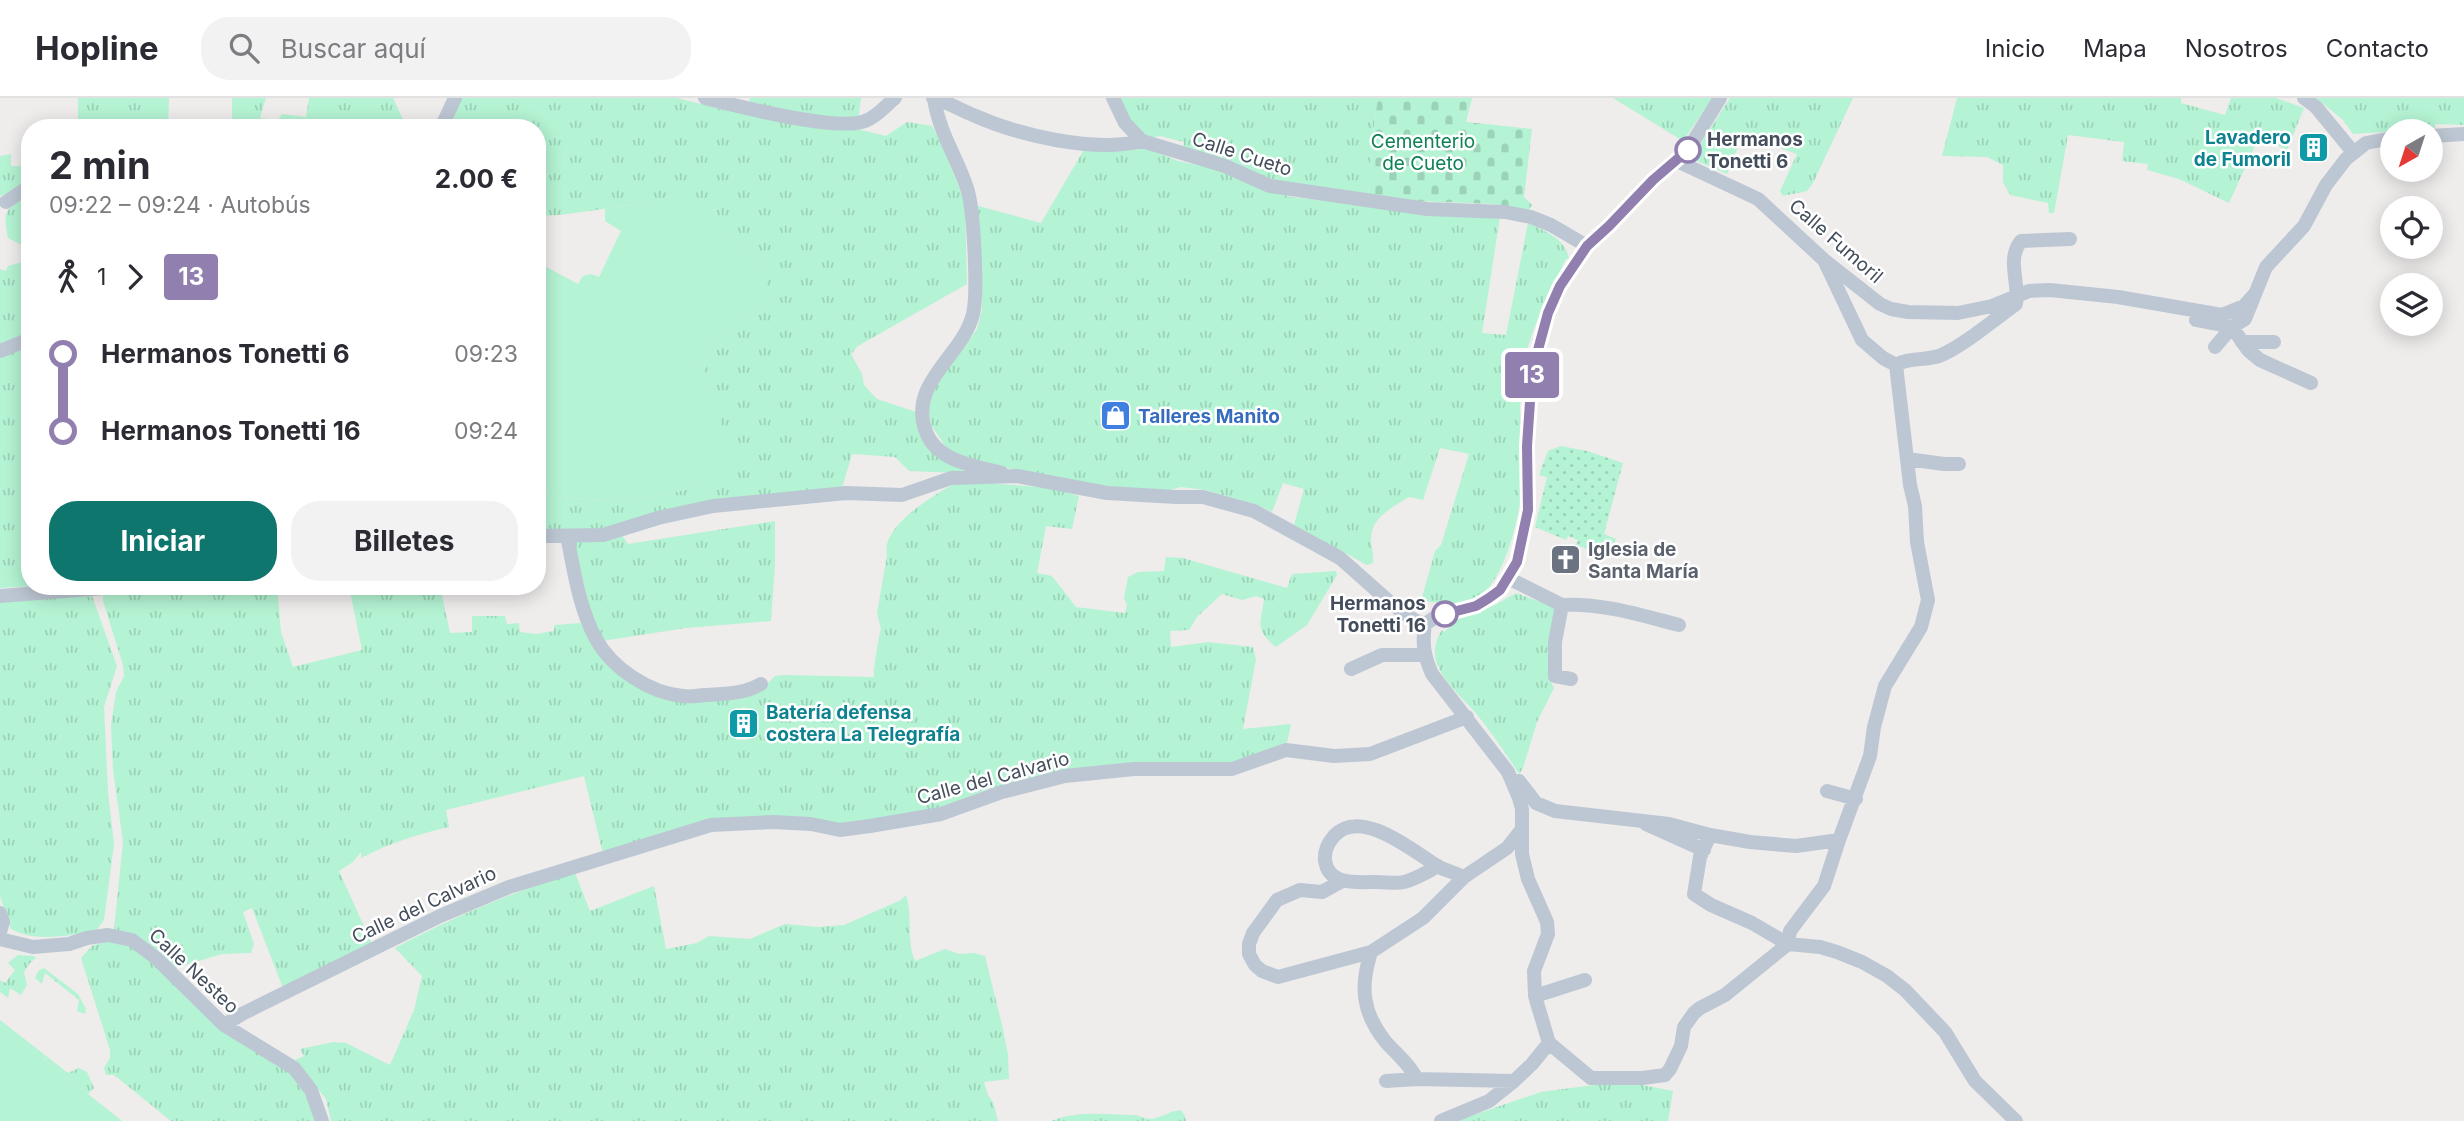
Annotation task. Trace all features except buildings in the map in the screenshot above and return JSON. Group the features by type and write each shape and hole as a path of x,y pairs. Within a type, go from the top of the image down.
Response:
{"street":[{"path":"445,119 455,98"},
{"path":"705,98 792,117 853,123 864,122 895,98"},
{"path":"1142,141 1118,146 1045,137 996,123 933,98 937,121 967,186 975,285 974,311 970,326 941,364 926,391 923,407 926,433 932,443 951,459 1017,476 1107,493 1176,498 1203,496 1254,511 1340,558 1393,605 1414,620 1425,624"},
{"path":"1113,98 1125,123 1142,141"},
{"path":"1720,98 1688,150 1653,180 1587,246 1560,286 1539,342 1532,372 1528,418 1528,510 1517,562 1500,590 1476,606 1439,615 1425,624 1422,641 1424,655 1443,691 1536,803 1555,811 1635,819 1669,824 1710,835 1796,846 1839,840"},
{"path":"2304,98 2316,107 2353,152"},
{"path":"2443,135 2464,134"},
{"path":"2214,346 2232,327 2245,319 2266,267 2304,226 2326,185 2353,152 2373,140 2380,139"},
{"name":"Calle Cueto","path":"1142,141 1225,166 1282,189 1415,208 1481,209 1531,217 1587,246"},
{"name":"Calle Fumoril","path":"1677,161 1758,200 1824,260 1873,299 1891,309 1958,313 1992,306 2029,290 2050,290 2118,297 2221,315 2244,306 2254,295"},
{"path":"6,202 21,192"},
{"path":"1896,365 1947,352 2016,304 2018,294 2014,271 2017,245 2027,240 2070,239"},
{"path":"1509,773 1522,809 1522,854 1528,879 1547,922 1548,934 1534,971 1535,996 1549,1043 1591,1078 1643,1078 1665,1075 1681,1046 1684,1027 1694,1013 1725,995 1788,944 1790,931 1824,887 1870,756 1874,727 1885,687 1921,627 1928,600 1920,564 1896,365 1862,340 1824,260"},
{"name":"Calle Fumoril","path":"2153,303 2197,320 2232,327"},
{"path":"2232,327 2260,360 2311,383"},
{"path":"2242,342 2274,342"},
{"path":"0,351 21,343"},
{"path":"1907,459 1959,464"},
{"path":"546,536 603,535 658,518 724,505 846,493 902,495 951,478 1017,476"},
{"path":"567,536 583,606 595,638 603,650 624,670 650,687 683,696 745,691 761,684"},
{"path":"1508,579 1562,605 1607,607 1679,625"},
{"path":"0,596 21,594"},
{"path":"1562,605 1555,642 1555,676 1571,679"},
{"path":"1351,669 1382,655 1424,655"},
{"name":"Calle del Calvario","path":"224,1026 243,1014 429,922 509,887 711,825 773,822 811,824 840,830 870,826 941,814 1002,792 1065,776 1135,769 1232,769 1286,750 1335,756 1370,754 1467,717"},
{"path":"1827,791 1856,799"},
{"path":"1635,819 1703,850"},
{"path":"1438,866 1400,883 1342,881 1329,873 1324,854 1328,843 1338,832 1346,827 1365,827 1386,834 1438,866 1464,877"},
{"path":"1342,881 1322,892 1300,890 1277,900 1253,933 1249,944 1255,965 1278,977 1371,952 1423,918 1476,867 1507,848 1522,829"},
{"path":"1710,835 1703,850 1694,894 1788,944 1820,947 1837,952 1887,976 1911,996 1945,1032 1975,1081 2016,1121"},
{"path":"0,913 3,922 0,932"},
{"name":"Calle Nesteo","path":"0,939 33,947 69,944 88,937 108,935 132,940 156,958 224,1026 294,1068 311,1090 322,1121"},
{"path":"1371,952 1363,983 1371,1018 1386,1041 1409,1063 1417,1079"},
{"path":"1535,996 1585,981"},
{"path":"1441,1121 1489,1101 1532,1064 1549,1043"},
{"path":"1386,1081 1514,1081"}],"green space":[{"path":"78,98 169,98 168,119 78,119"},
{"path":"232,98 266,98 260,118 269,119 232,119"},
{"path":"309,98 393,98 403,119 279,119 282,114 306,117"},
{"path":"459,98 677,98 721,109 857,129 886,136 907,122 932,126 965,202 967,284 858,346 851,354 862,374 864,385 877,399 916,412 922,434 984,474 909,471 895,457 852,454 842,488 597,530 546,530 546,494 597,500 642,498 677,492 735,473 702,362 713,344 759,304 766,272 720,228 712,202 656,202 546,216 546,119 453,119"},
{"path":"750,98 861,98 858,121 836,120 749,103"},
{"path":"1118,98 1378,98 1368,199 1279,181 1183,152 1184,142 1160,136 1151,138 1138,131"},
{"name":"Cementerio de Cueto","path":"1378,98 1472,98 1466,122 1532,129 1524,197 1532,205 1528,211 1492,204 1368,199"},
{"path":"1613,98 1713,98 1683,141"},
{"path":"1730,98 1853,98 1813,183 1807,191 1783,196 1780,191 1797,154 1743,135 1727,174 1695,160 1701,143"},
{"path":"1957,98 2181,98 2181,103 2225,115 2231,98 2276,98 2304,108 2287,150 2259,137 2229,203 2179,179 2147,170 2148,164 2122,161 2124,142 2068,135 2054,213 2049,213 2048,203 2010,195 2003,182 2003,165 1987,157 1942,156"},
{"path":"2316,98 2464,98 2464,125 2443,124 2443,119 2380,119 2380,132 2353,134 2343,120"},
{"path":"1085,148 1148,149 1178,161 1215,169 1290,197 1500,217 1482,333 1506,335 1528,223 1548,233 1564,246 1569,259 1566,259 1551,289 1523,368 1520,410 1522,486 1518,515 1502,566 1485,592 1474,600 1461,604 1421,601 1435,551 1441,545 1469,454 1440,448 1423,500 1409,497 1390,509 1375,525 1371,539 1373,563 1367,565 1294,525 1304,489 1283,483 1272,512 1258,505 1205,490 1181,487 1162,492 1118,490 1011,469 950,453 931,425 928,404 934,381 977,329 982,310 975,205 1041,223"},
{"path":"11,154 11,166 21,166 21,187 0,196 0,156"},
{"path":"21,200 21,245 8,238 6,215"},
{"path":"656,202 712,202 720,228 766,272 767,289 759,304 713,344 702,362 736,473 677,492 642,498 597,500 546,494 546,267 578,284 583,276 591,274 599,277 621,231 605,221 605,209"},
{"path":"21,262 21,336 0,344 0,269 6,271 8,266"},
{"path":"21,350 21,587 0,588 0,356"},
{"path":"1561,446 1623,463 1604,534 1616,539 1610,557 1576,545 1578,540 1568,536 1566,540 1535,527 1547,477 1539,475 1548,451"},
{"path":"959,481 1054,488 1079,496 1072,529 1046,526 1037,573 1052,576 1076,607 1125,613 1127,605 1124,598 1128,577 1138,572 1164,571 1166,557 1183,558 1287,588 1292,574 1336,571 1337,575 1307,625 1276,647 1262,631 1264,599 1256,596 1242,600 1222,594 1197,617 1189,630 1170,631 1171,647 1208,642 1253,647 1256,659 1243,729 1291,724 1287,743 1223,765 1040,778 989,789 940,808 844,826 725,818 698,822 603,854 584,776 446,810 449,827 404,840 361,858 361,852 353,862 339,871 372,944 283,988 252,908 243,912 254,944 251,953 222,954 175,968 114,930 123,842 113,770 111,725 116,692 124,676 103,595 278,595 281,632 293,667 362,650 351,595 442,595 450,633 472,632 472,616 505,616 507,624 519,623 520,632 536,634 554,631 554,625 582,623 657,694 760,691 775,676 874,677 881,629 877,613 887,544 901,522 925,502","holes":["743,707 756,712 751,726 753,732 747,740 737,740 731,732 730,724 737,722"]},
{"path":"775,521 771,621 686,628 602,641 594,627 574,541 622,535 628,544"},
{"path":"1516,593 1557,608 1550,680 1554,688 1537,722 1519,774 1475,712 1443,675 1435,654 1436,642 1442,630 1444,632 1451,626 1450,622 1495,605"},
{"path":"92,596 117,666 104,707 108,792 114,844 104,920 96,931 53,937 31,936 11,929 0,896 0,601"},
{"path":"575,873 590,911 654,886 666,949 697,943 709,936 750,939 785,924 818,927 844,925 901,900 906,895 915,961 945,949 959,954 974,953 985,956 1008,1055 1009,1079 984,1082 998,1121 331,1121 326,1099 295,1060 304,1056 300,1049 333,1042 346,1043 390,1065 414,1010 422,976 395,948 483,906"},
{"path":"108,941 129,946 147,958 290,1073 302,1087 317,1121 171,1121 114,1075 106,1075 104,1068 110,1058 110,1050 81,958 92,946"},
{"path":"18,955 36,958 24,972 27,985 21,995 10,988 8,998 0,992 0,980 5,983 15,970 8,963"},
{"path":"44,968 78,994 86,1009 85,1014 77,1011 79,1000 45,973 42,984 35,978 38,971"},
{"path":"0,1020 68,1073 79,1068 87,1072 94,1088 88,1094 0,1024"},
{"path":"0,1024 122,1121 0,1121"},
{"path":"1637,1084 1673,1091 1668,1121 1456,1121 1541,1092 1594,1085"},
{"path":"1181,1110 1186,1121 1051,1121 1072,1115 1092,1114 1135,1115 1149,1119"}],"bus line":[{"name":"13","path":"1445,614 1476,606 1489,598 1500,590 1517,562 1528,510 1527,446 1532,372 1548,313 1560,286 1587,246 1653,180 1688,150"}],"place":[{"name":"Lavadero de Fumoril","path":"2314,148"},
{"name":"Hermanos Tonetti 6","path":"1688,150"},
{"name":"Talleres Manito","path":"1115,416"},
{"name":"Iglesia de Santa María","path":"1565,560"},
{"name":"Hermanos Tonetti 16","path":"1445,614"},
{"name":"Batería defensa costera La Telegrafía","path":"743,723"}]}
